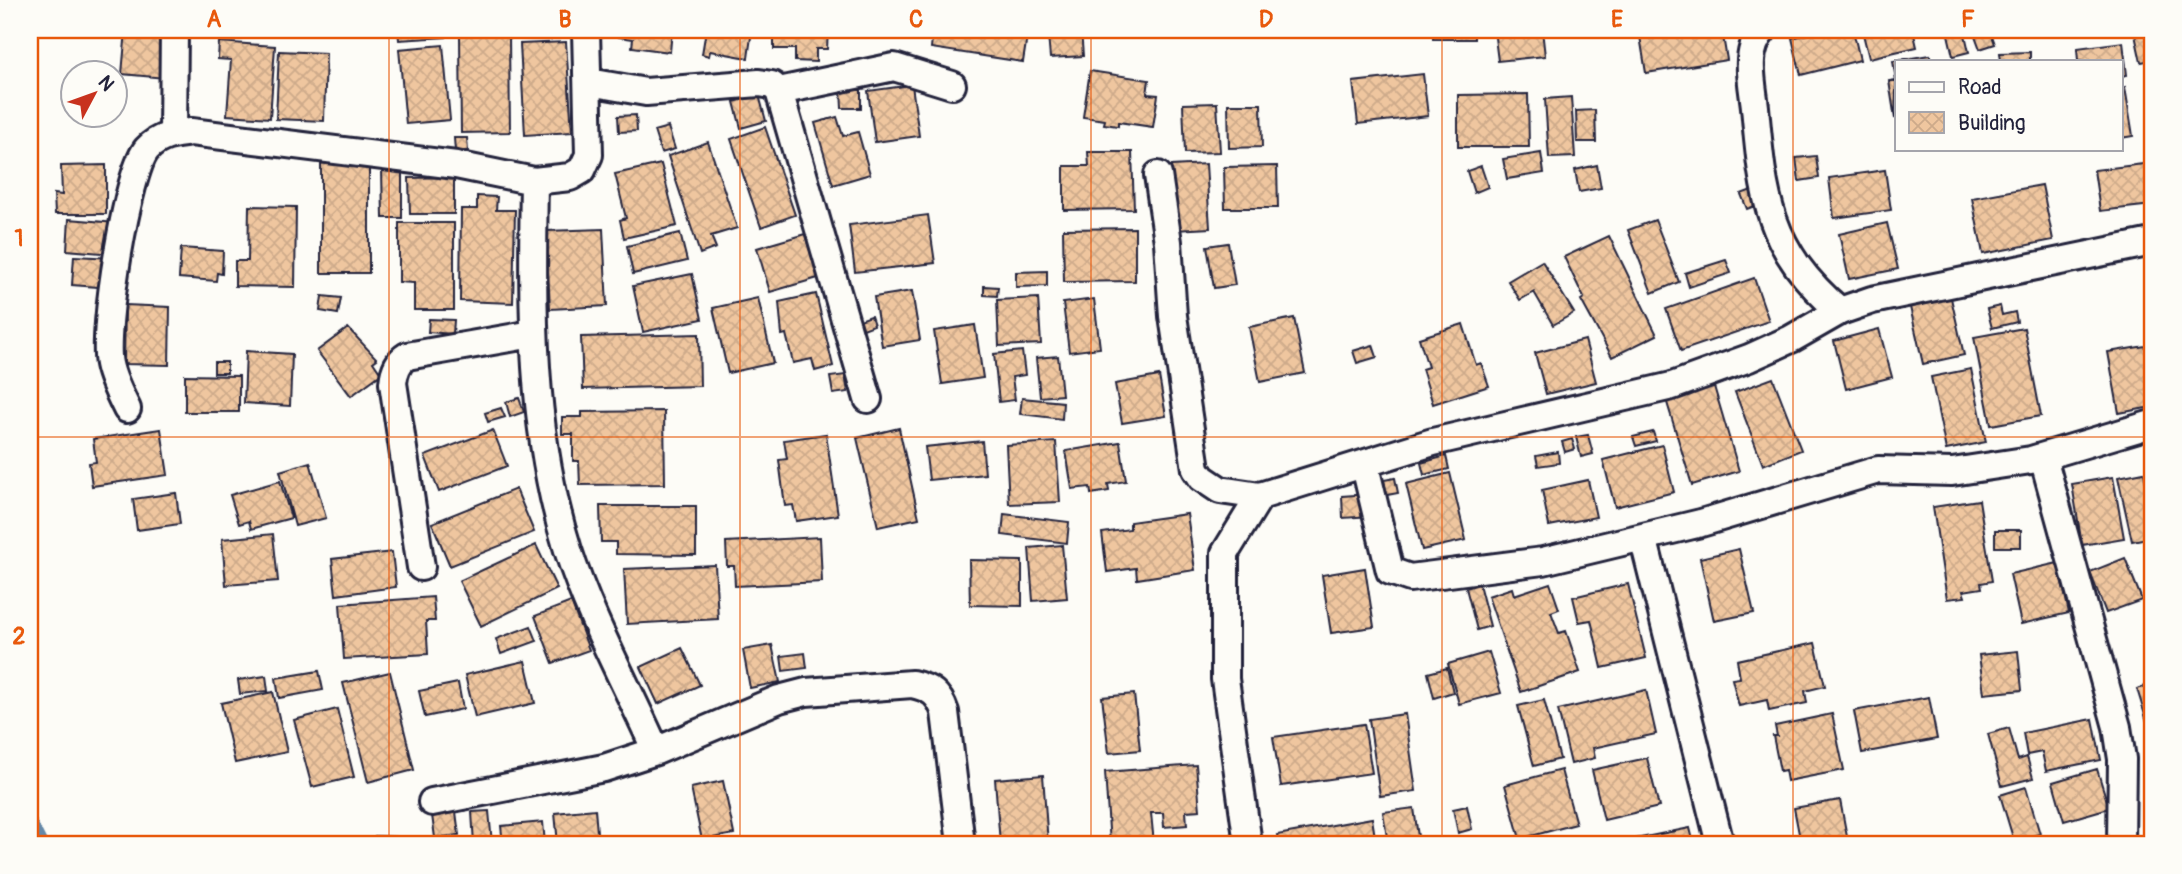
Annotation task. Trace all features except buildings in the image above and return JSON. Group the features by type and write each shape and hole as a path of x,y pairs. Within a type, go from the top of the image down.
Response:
{"street":[{"path":"173,134 174,30"},
{"path":"127,409 108,363 107,330 132,181 146,150 159,139 191,132 456,164 534,181 570,177 582,170 589,155 586,30"},
{"path":"1759,31 1750,56 1761,178 1772,219 1790,255 1810,285 1840,311"},
{"path":"779,91 894,67 952,85"},
{"path":"589,82 646,92 759,83 772,85 779,91 868,399"},
{"path":"1158,175 1168,242 1173,316 1196,468 1202,478 1220,490 1260,496 1365,466 1433,442 1672,386 1781,344 1840,311 1872,300 2152,242"},
{"path":"534,181 533,334 547,464 569,551 656,751"},
{"path":"421,567 393,383 394,372 401,360 407,356 533,334"},
{"path":"1365,466 1390,571 1410,578 1543,561 1643,537 1878,470 1952,472 2043,457 2152,424"},
{"path":"2043,457 2117,727 2122,759 2121,844"},
{"path":"1248,844 1225,679 1225,553 1260,496"},
{"path":"1643,537 1720,844"},
{"path":"432,802 604,768 656,751 779,699 806,692 912,684 929,688 940,698 945,712 961,844"}],"waterway":[{"path":"30,816 44,844"}]}
